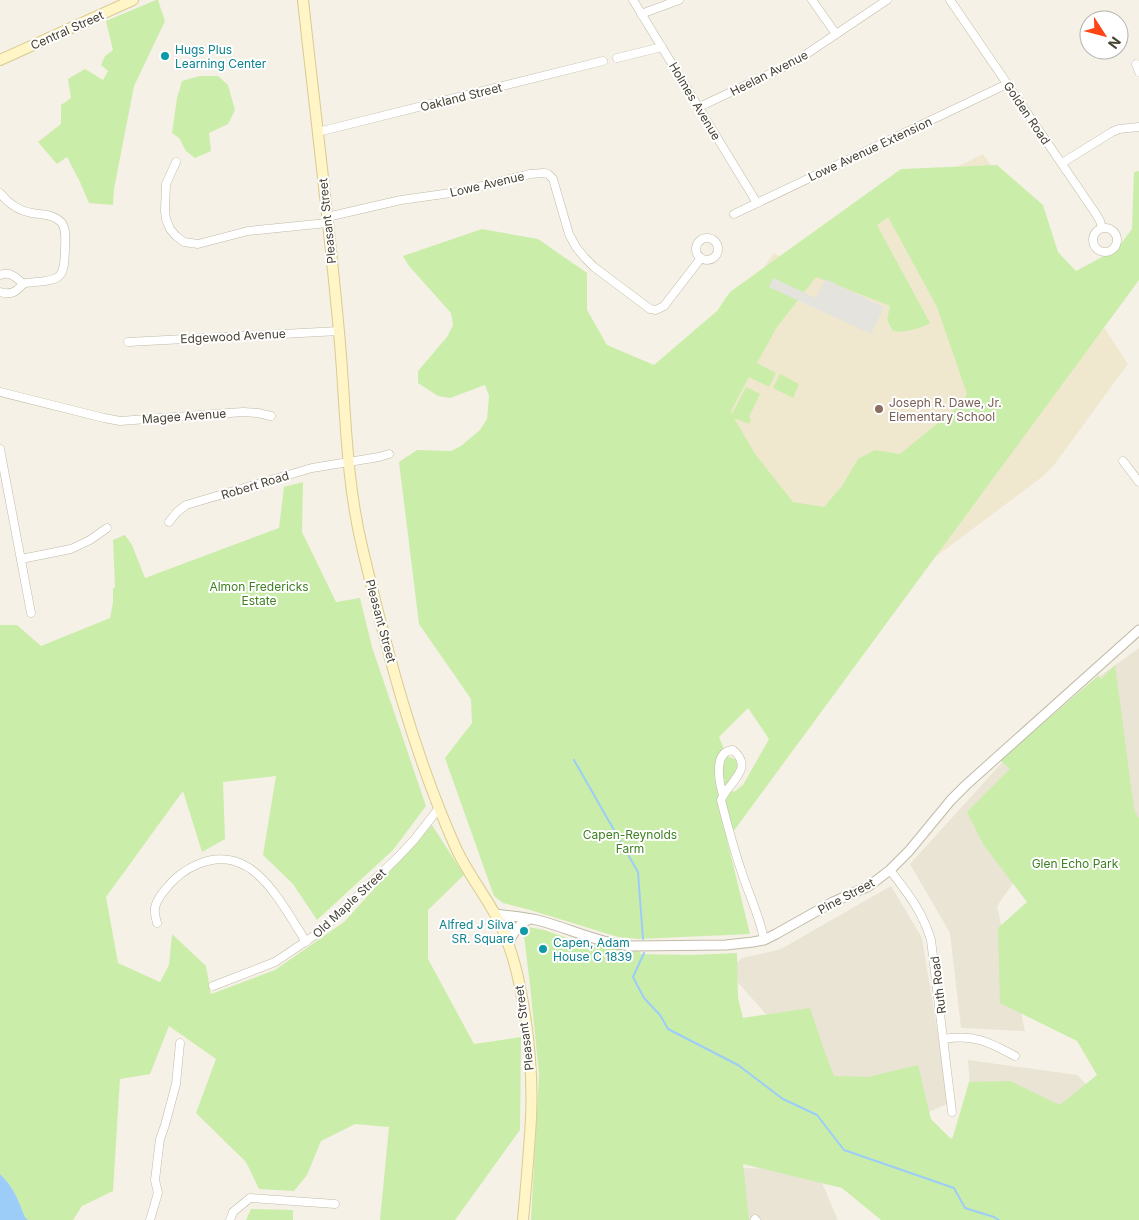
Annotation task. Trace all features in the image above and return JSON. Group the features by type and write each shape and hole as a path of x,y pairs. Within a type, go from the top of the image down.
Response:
{"main road":[{"name":"Central Street","path":"0,60 133,0"},
{"name":"Pleasant Street","path":"303,0 339,331 348,462 355,516 401,698 421,758 456,848 495,914 508,945 518,980 525,1014 531,1118 523,1220"}],"street":[{"name":"Holmes Avenue","path":"633,0 757,202"},
{"path":"642,14 679,0"},
{"path":"812,0 836,34"},
{"name":"Heelan Avenue","path":"699,107 793,63 887,0"},
{"name":"Golden Road","path":"950,0 1099,218 1102,228"},
{"path":"617,58 662,46"},
{"name":"Oakland Street","path":"318,132 604,61"},
{"path":"1136,64 1139,72"},
{"name":"Lowe Avenue Extension","path":"734,214 1007,84"},
{"path":"1062,163 1112,132 1119,129 1139,127"},
{"path":"176,162 166,184 165,212 170,229 184,242 198,244 248,231 327,220"},
{"name":"Lowe Avenue","path":"327,220 401,200 458,192 540,173 548,174 555,182 569,234 580,254 594,267 650,309 656,310 664,306 702,258"},
{"path":"0,193 10,204 31,213 56,218 65,228 64,267 56,278 24,284 13,292 0,292"},
{"path":"0,275 4,273 10,274 24,284"},
{"name":"Edgewood Avenue","path":"128,342 339,331"},
{"name":"Magee Avenue","path":"0,392 112,420 242,412 272,416"},
{"path":"0,449 31,613"},
{"name":"Robert Road","path":"169,522 186,505 312,468 379,458 390,454"},
{"path":"1123,461 1139,482"},
{"path":"21,559 71,549 90,540 107,528"},
{"name":"Pine Street","path":"495,914 553,925 601,942 618,945 726,945 764,940 833,902 869,886 890,870 966,785 1139,630"},
{"path":"723,795 720,787 719,764 724,753 732,750 742,760 742,765 736,779 725,791 721,800 729,833 762,927 764,940"},
{"name":"Old Maple Street","path":"213,986 275,962 306,942 333,920 398,857 439,808"},
{"path":"157,923 154,911 156,902 165,889 178,876 193,866 207,861 231,860 250,868 268,884 306,942"},
{"name":"Ruth Road","path":"890,870 920,912 932,940 952,1112"},
{"path":"508,945 515,930 529,919"},
{"path":"944,1039 970,1037 982,1040 1015,1056"},
{"path":"150,1220 158,1193 155,1180 160,1139 176,1084 180,1043"},
{"path":"230,1220 233,1212 250,1198 335,1204"}],"shaded area":[{"name":"Joseph R. Dawe, Jr. Elementary School","path":"983,154 1073,280 1128,364 1054,465 1042,477 700,733 631,453 774,253 783,258 800,245"},
{"path":"773,278 816,298 825,279 884,307 871,334 769,287"},
{"path":"1139,648 1139,858 1096,679"},
{"path":"1008,756 1024,812 1021,872 997,906 1025,1031 961,1028 950,933 910,864"},
{"path":"891,886 922,938 949,1103 874,1137 728,971 742,958 781,949"},
{"path":"968,1060 1077,1075 1139,1137 933,1148 973,1125"},
{"path":"732,1168 816,1169 838,1220 735,1220"}],"green space":[{"path":"158,0 165,21 134,86 114,189 113,205 89,203 67,157 57,164 38,142 61,124 61,105 71,98 68,79 85,69 103,80 108,71 101,65 105,56 113,50 106,21"},
{"path":"200,76 218,76 228,85 235,110 228,124 209,133 211,151 195,158 186,151 179,138 172,133 177,98 182,81"},
{"name":"Capen-Reynolds Farm","path":"997,165 1043,205 1058,252 1076,271 1117,249 1132,229 1134,172 1139,171 1139,280 727,840 750,934 638,939 618,937 503,903 494,896 445,758 472,723 471,699 419,624 399,462 417,450 451,451 461,446 480,430 487,419 489,396 485,385 450,398 438,396 418,383 418,371 447,337 453,325 451,313 409,266 403,256 482,229 538,239 587,273 587,310 607,345 654,365 717,311 730,292 901,169","holes":["888,217 937,307 967,394 960,405 900,454 875,450 858,459 842,486 824,507 793,502 755,454 734,418 749,424 751,419 749,417 760,394 746,387 732,414 731,411 749,377 769,387 776,373 757,363 777,327 816,277 890,306 887,320 893,331 912,330 930,323 877,225","748,708 769,739 743,785 734,792 729,789 737,772 739,761 727,756 719,737"]},
{"path":"780,374 799,384 793,398 773,388"},
{"name":"Almon Fredericks Estate","path":"303,482 302,532 336,602 360,598 372,647 426,806 393,850 317,920 293,884 263,855 276,776 223,782 225,839 202,852 183,791 106,897 118,963 160,982 169,965 172,934 206,966 211,994 275,970 344,922 432,825 464,875 428,910 428,959 474,1044 521,1037 520,1130 455,1220 380,1220 389,1127 355,1124 321,1141 307,1175 294,1191 259,1189 246,1162 196,1113 216,1059 169,1026 150,1074 120,1079 113,1191 82,1206 73,1220 28,1220 12,1189 0,1174 0,625 17,625 41,646 110,618 113,588 115,587 113,540 125,535 132,545 145,578 279,528 284,487"},
{"name":"Glen Echo Park","path":"1115,665 1134,809 1139,819 1139,1220 881,1220 842,1188 743,1164 749,1220 531,1220 539,1074 523,932 528,927 544,930 582,943 641,952 639,954 692,955 737,953 738,998 743,1018 810,1008 834,1076 868,1077 918,1065 931,1119 952,1140 969,1082 1010,1081 1060,1105 1097,1075 1077,1041 1000,1003 998,928 1027,902 983,844 967,812 1010,769 1000,760 1099,675 1100,680"},
{"path":"251,1209 293,1210 293,1220 246,1220"}],"water":[{"path":"0,1174 12,1189 28,1220 0,1220"}],"waterway":[{"path":"574,760 638,872 643,939"},
{"path":"644,953 633,977 644,998 660,1015 668,1029 738,1065 783,1099 817,1115 844,1150 954,1188 965,1208 999,1220"}],"place":[{"name":"Hugs Plus Learning Center","path":"165,56"},
{"name":"Joseph R. Dawe, Jr. Elementary School","path":"879,409"},
{"name":"Alfred J Silva SR. Square","path":"524,931"},
{"name":"Capen, Adam House C 1839","path":"543,949"}]}
